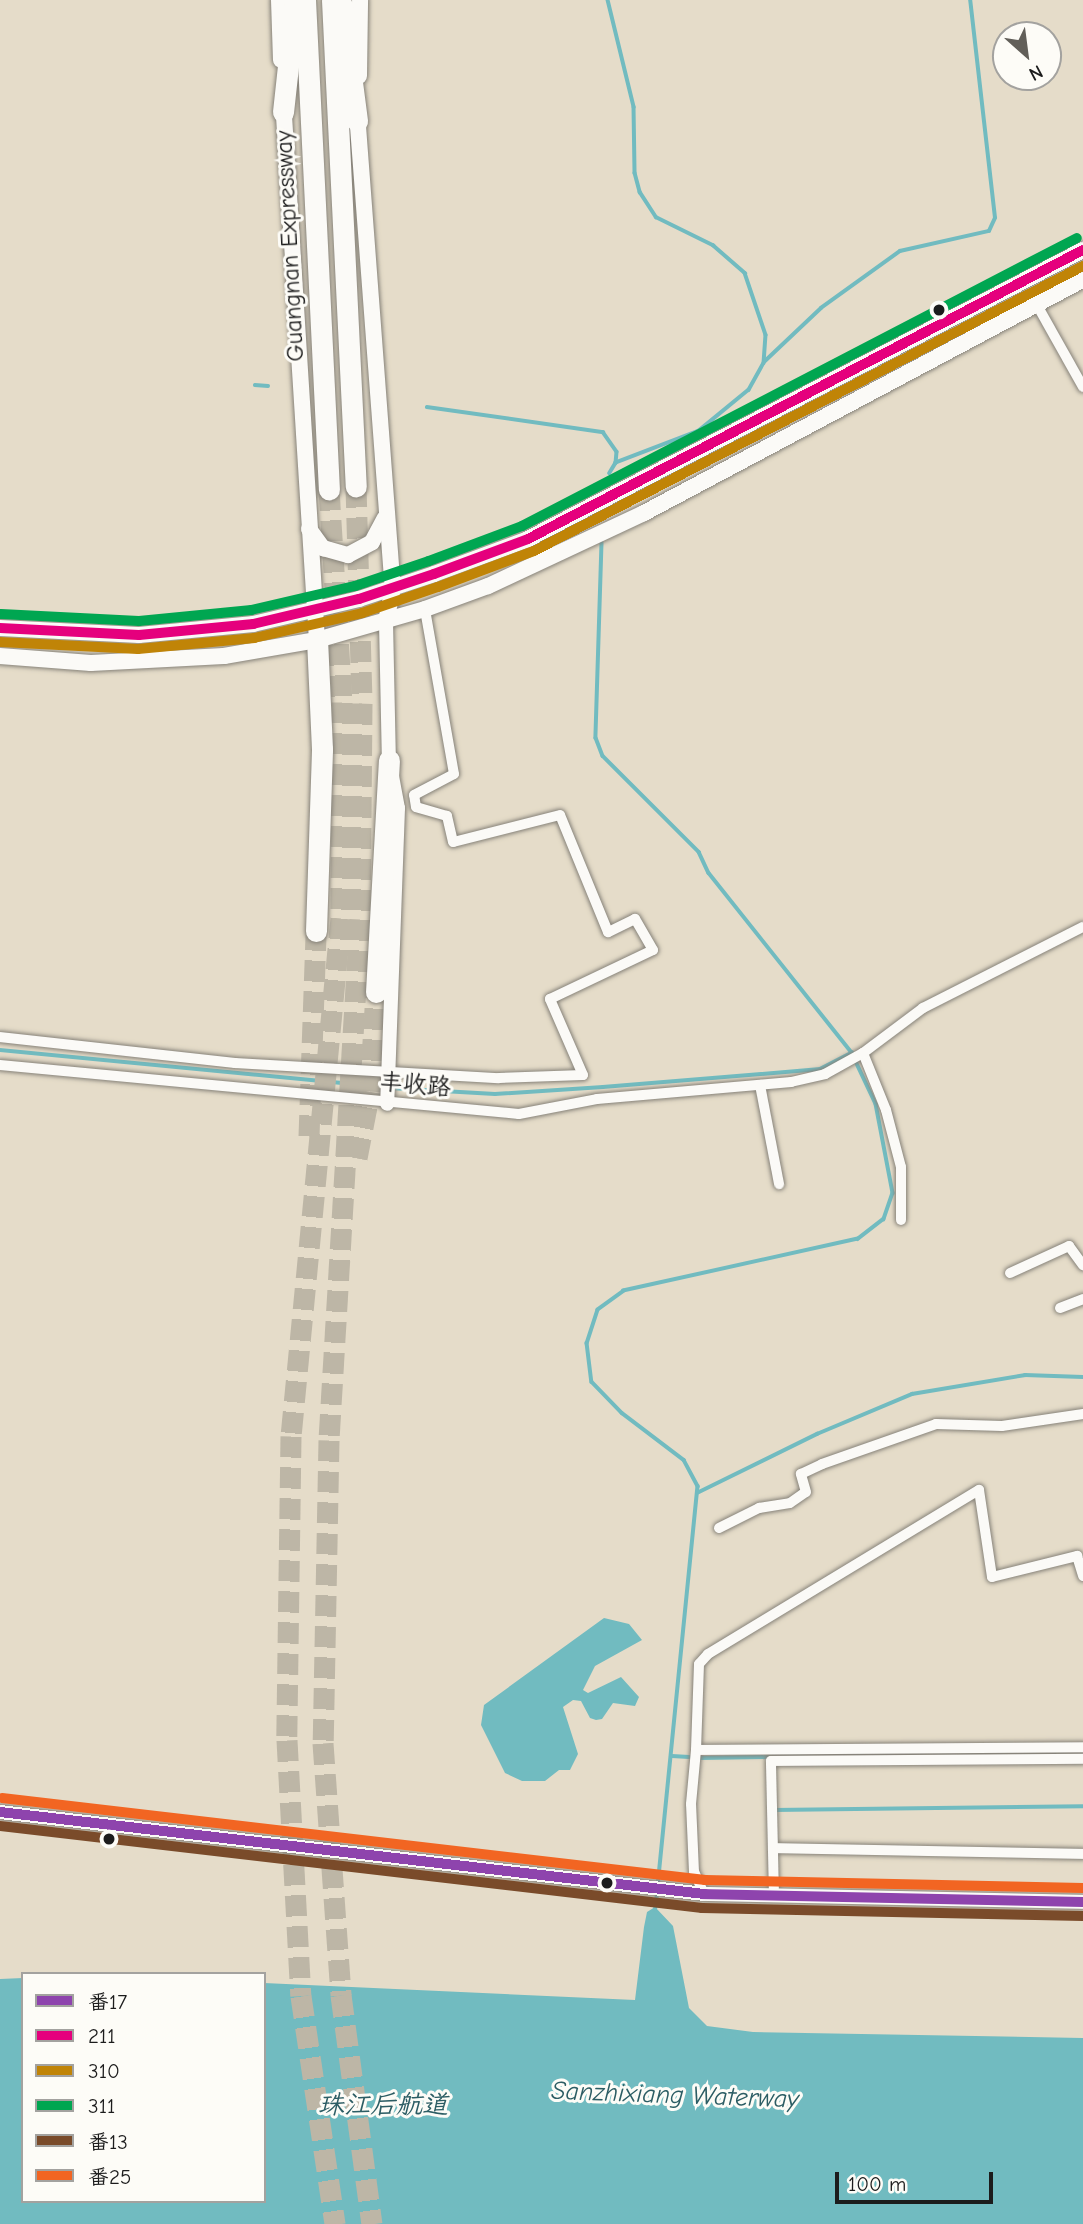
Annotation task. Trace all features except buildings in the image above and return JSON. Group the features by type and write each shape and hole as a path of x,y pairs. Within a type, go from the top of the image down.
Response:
{"highway":[{"path":"283,112 296,0"},
{"name":"Guangnan Expressway","path":"305,0 329,489"},
{"path":"332,0 356,486"},
{"path":"341,0 357,121"},
{"path":"316,931 322,749 317,640"},
{"path":"376,992 389,760"}],"main road":[{"path":"279,0 307,526 317,640"},
{"path":"360,0 357,121 393,588 386,622"},
{"path":"0,628 139,635 253,624 313,611 393,588 528,539 1083,250"},
{"path":"0,656 151,662 224,656 317,640 425,609 603,534 1083,280"},
{"path":"307,526 323,548 348,555 372,542 386,511"}],"street":[{"path":"1037,305 1083,387"},
{"path":"0,1037 235,1063 499,1078 583,1075 550,999 653,950 635,919 608,932 560,815 453,842 447,816 416,807 414,796 454,775 425,609"},
{"path":"386,622 389,760 398,808 387,1104"},
{"name":"丰收路","path":"0,1065 387,1104 519,1114 597,1099 760,1085 825,1074 863,1053 923,1008 1083,927"},
{"path":"863,1053 886,1110 901,1167 901,1220"},
{"path":"760,1085 779,1184"},
{"path":"1010,1273 1069,1246 1083,1265"},
{"path":"1060,1308 1083,1299"},
{"path":"719,1528 759,1508 790,1503 806,1492 801,1474 936,1424 1002,1426 1083,1414"},
{"path":"704,1894 694,1872 691,1804 699,1664 708,1654 979,1490 992,1577 1077,1556 1083,1576"},
{"path":"696,1750 1083,1748"},
{"path":"774,1896 771,1761 1083,1759"},
{"path":"0,1812 613,1886 704,1894 1083,1902"},
{"path":"773,1848 1083,1854"}],"water":[{"path":"604,1618 629,1624 642,1640 595,1666 583,1690 588,1693 621,1677 639,1697 635,1706 613,1703 602,1719 596,1720 590,1718 581,1701 573,1700 563,1707 578,1754 570,1770 559,1770 545,1781 522,1781 505,1773 481,1725 484,1705"},
{"name":"珠江后航道","path":"655,1907 673,1926 689,2008 707,2026 753,2032 1083,2038 1083,2224 0,2224 0,1979 21,1978 21,2203 266,2203 266,1983 635,2000 647,1912"}],"waterway":[{"path":"608,0 634,107 635,173 640,192 656,217 713,245 745,273 766,335 764,363 749,390 699,431 616,463 610,473"},
{"path":"765,361 821,308 900,251 989,231 995,218 970,0"},
{"path":"255,385 268,386"},
{"path":"427,407 603,432 617,452 616,463"},
{"path":"602,543 596,738 603,756 699,852 709,873 852,1053 876,1104 893,1193 884,1219 858,1239 624,1291 598,1310 587,1343 592,1382 622,1413 684,1460 698,1486 658,1886"},
{"path":"0,1050 383,1087"},
{"path":"390,1088 495,1094 603,1087 820,1069 852,1053"},
{"path":"697,1493 817,1434 912,1394 1025,1375 1083,1377"},
{"path":"672,1756 689,1757"},
{"path":"700,1758 769,1757"},
{"path":"774,1810 1083,1806"},
{"path":"655,1910 657,1893"}],"tunnel":[{"path":"356,486 362,703 360,919 329,1440 323,1743 341,1995 372,2224"},
{"path":"329,489 342,702 341,918 291,1436 287,1740 301,1996 335,2224"},
{"path":"309,1136 316,931"},
{"path":"357,1158 370,1091 376,992"}],"transit line":[{"name":"311","path":"1,614 139,621 251,610 355,586 429,561 522,526 1077,238"},
{"name":"211","path":"0,628 139,635 253,624 359,599 434,574 528,539 1083,250"},
{"name":"310","path":"0,642 138,649 254,638 362,613 438,587 534,551 1083,266"},
{"name":"番25","path":"2,1798 705,1880 1083,1888"},
{"name":"番17","path":"0,1812 704,1894 1083,1902"},
{"name":"番13","path":"0,1826 702,1908 1083,1916"}],"water label":[{"name":"Sanzhixiang Waterway","path":"675,2096"}]}
